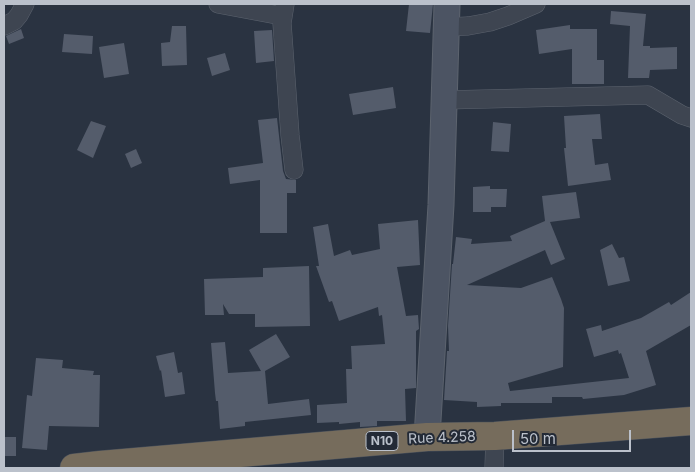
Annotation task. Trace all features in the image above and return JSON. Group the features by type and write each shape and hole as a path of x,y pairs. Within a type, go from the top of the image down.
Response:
{"highway":[{"name":"Rue 4.258","path":"74,468 427,437 495,436 691,421"}],"street":[{"path":"4,26 14,21 25,4"},
{"path":"218,4 283,10 289,126 294,170"},
{"path":"427,437 441,214 447,15 468,26 490,22 536,4"},
{"path":"445,100 648,95 682,115 691,118"},
{"path":"494,468 495,436"}],"building":[{"path":"409,4 433,4 430,33 406,31"},
{"path":"611,11 646,14 643,46 650,46 650,48 677,47 677,69 650,70 649,78 628,78 630,26 610,24"},
{"path":"570,25 570,29 597,29 597,60 604,60 604,84 572,84 572,49 539,54 536,30"},
{"path":"172,26 186,26 187,65 162,66 161,43 170,42"},
{"path":"21,29 24,38 9,44 6,36"},
{"path":"272,30 274,61 256,63 254,31"},
{"path":"64,34 93,36 92,54 62,52"},
{"path":"124,43 129,74 104,78 99,47"},
{"path":"225,53 230,70 212,76 207,58"},
{"path":"393,87 396,108 353,115 349,94"},
{"path":"600,114 602,139 592,139 595,165 608,163 611,180 568,186 564,148 566,148 564,116"},
{"path":"277,118 283,171 286,179 296,180 296,193 287,193 287,233 260,233 260,180 230,184 228,168 263,163 258,120"},
{"path":"91,121 106,126 93,158 77,150"},
{"path":"493,122 511,124 509,152 491,151"},
{"path":"136,149 142,163 131,168 125,154"},
{"path":"490,186 490,189 507,189 506,207 491,207 491,212 473,212 473,187"},
{"path":"576,192 580,218 550,222 565,259 551,265 545,250 467,285 521,288 552,277 561,299 564,308 563,367 508,383 510,391 629,378 621,353 619,354 618,350 594,357 586,329 601,325 602,331 641,318 669,302 671,305 691,292 691,325 646,351 656,385 624,395 583,399 582,397 552,397 552,403 501,403 501,406 477,407 477,402 444,400 447,351 449,351 448,326 452,264 456,237 472,239 471,244 512,241 510,236 545,221 542,196"},
{"path":"418,220 420,265 397,267 406,316 418,315 419,329 416,331 416,388 405,389 406,421 377,421 377,426 360,427 360,422 339,424 339,422 317,423 317,405 347,403 346,369 352,369 351,346 385,344 382,315 379,316 378,307 339,321 332,301 329,302 316,266 319,266 313,227 328,224 334,256 350,250 352,255 380,249 378,224"},
{"path":"612,244 619,258 624,257 630,281 608,286 600,250"},
{"path":"309,266 310,326 255,327 255,314 229,314 223,304 224,315 205,315 204,279 263,277 263,268"},
{"path":"276,334 290,357 265,371 268,404 309,399 311,415 245,422 245,426 220,429 211,343 225,342 228,373 261,371 249,350"},
{"path":"174,352 178,373 182,372 185,394 165,397 161,370 156,356"},
{"path":"36,358 63,360 62,368 94,371 93,375 100,375 99,427 49,426 47,450 22,448 27,395 32,396"},
{"path":"4,437 16,437 16,456 4,456"}]}
